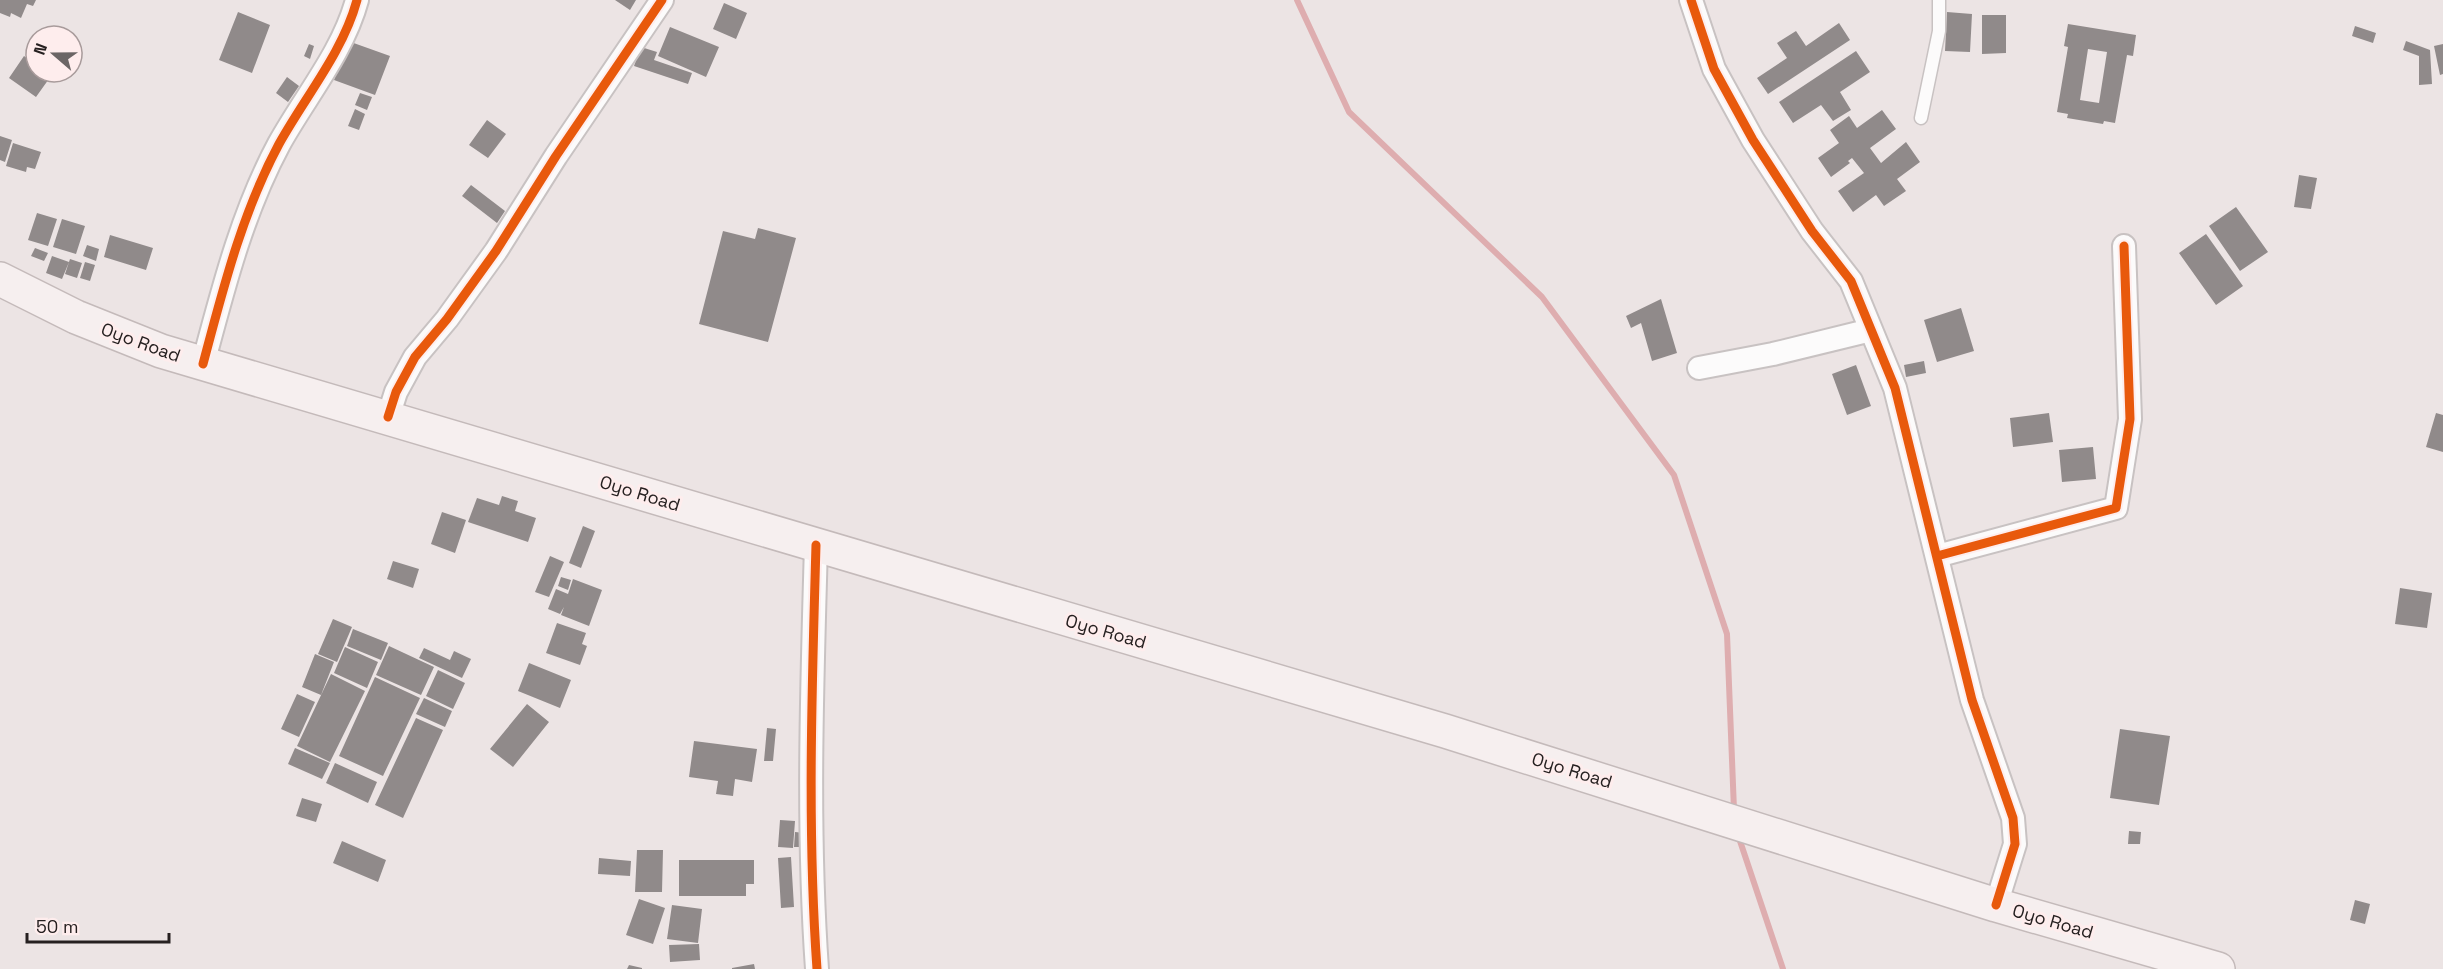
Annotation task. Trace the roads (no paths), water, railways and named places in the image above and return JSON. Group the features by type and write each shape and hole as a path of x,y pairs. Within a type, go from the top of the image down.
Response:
{"highway":[{"name":"Oyo Road","path":"0,279 115,334 203,364 1445,731 1996,905 2218,969"}],"street":[{"path":"203,364 237,244 278,146 350,23 357,0"},
{"path":"388,417 396,392 415,357 447,319 496,251 556,156 662,0"},
{"path":"1691,0 1714,69 1733,105 1812,231 1851,281 1895,388 1972,700 2013,818 2014,844 1996,905"},
{"path":"1936,556 2116,508 2130,419 2124,246"},
{"path":"1700,368 1773,354 1871,330"},
{"path":"816,545 810,740 810,875 817,969"}],"lane":[{"path":"1921,118 1939,31 1939,0"}],"waterway":[{"path":"1297,0 1349,112 1542,297 1674,475 1727,634 1734,810"},
{"path":"1738,835 1783,969"}]}
